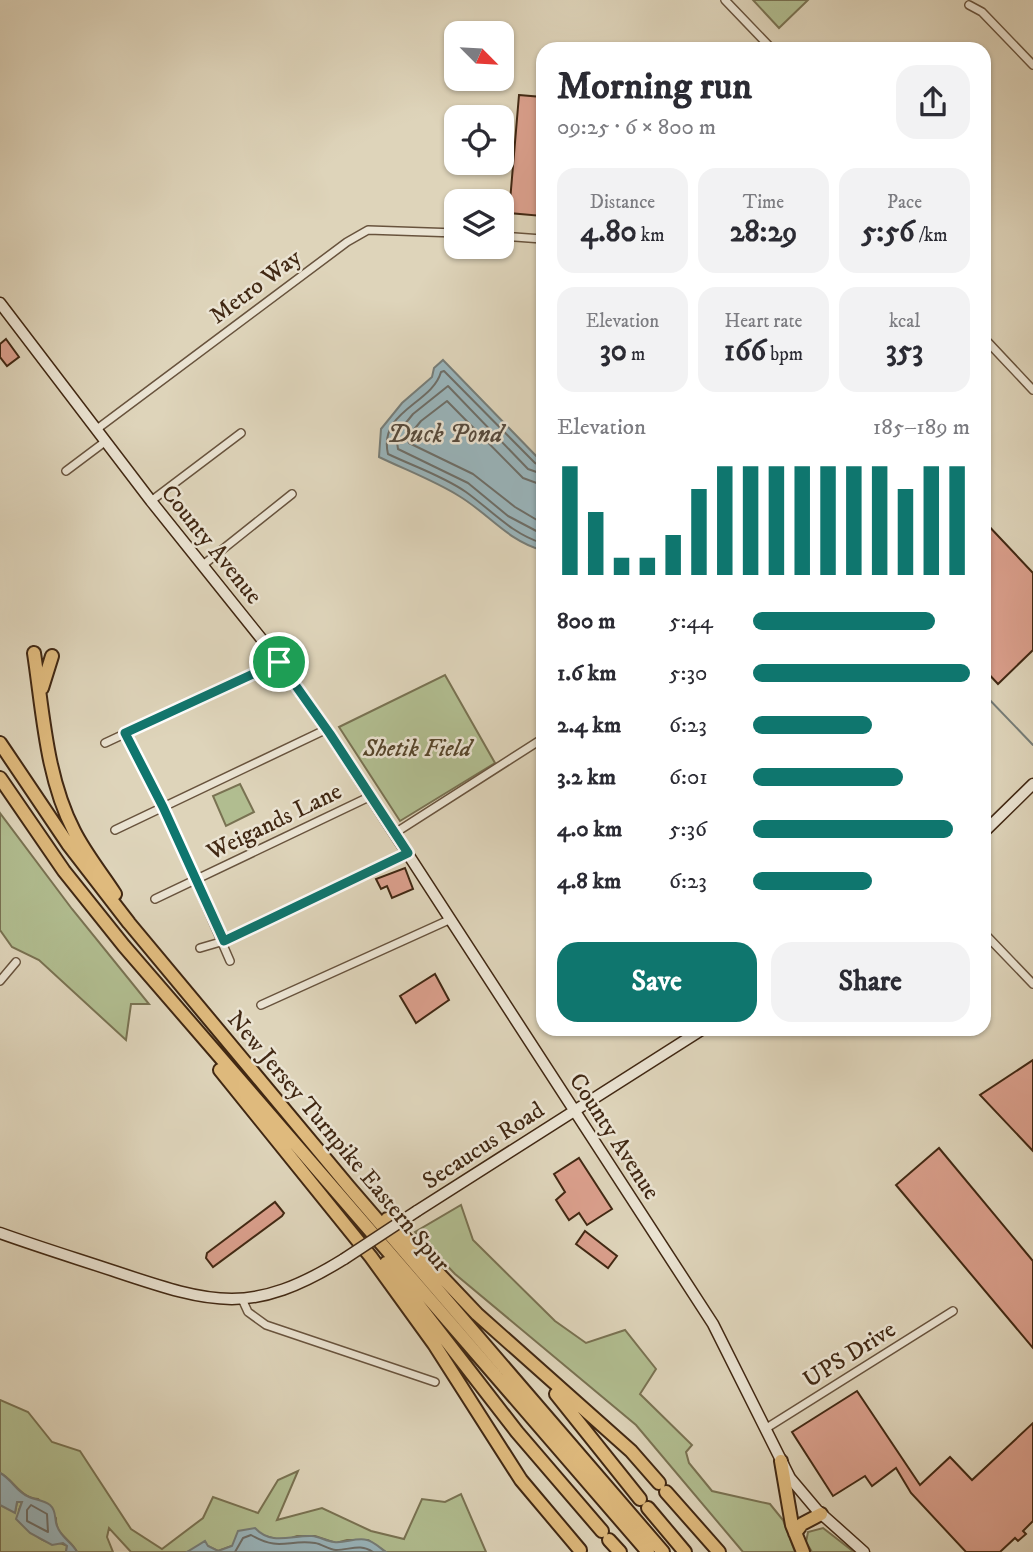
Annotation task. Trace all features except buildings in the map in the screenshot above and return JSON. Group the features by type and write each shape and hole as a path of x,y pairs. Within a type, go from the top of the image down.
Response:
{"highway":[{"path":"34,653 54,777 64,811 75,834 147,945"},
{"path":"41,695 52,656"},
{"name":"New Jersey Turnpike Eastern Spur","path":"0,743 68,844 147,945 349,1187 663,1552"},
{"name":"New Jersey Turnpike Eastern Spur","path":"0,778 83,895 192,1026 648,1552"},
{"path":"192,1026 220,1070 351,1231 411,1312 521,1480 580,1550"},
{"path":"317,1170 339,1205 517,1432 620,1552"},
{"path":"349,1187 386,1217 461,1298 631,1451 719,1552"},
{"path":"539,1371 685,1552"},
{"path":"781,1461 795,1533 803,1552"},
{"path":"795,1533 802,1524 821,1514"}],"main road":[{"name":"County Avenue","path":"0,303 151,501 279,662 327,729 712,1324 796,1486 821,1514 864,1552"},
{"path":"991,825 1033,784"},
{"name":"Secaucus Road","path":"0,1233 190,1296 242,1299 295,1286 344,1259 692,1036"}],"street":[{"path":"725,0 765,42"},
{"path":"970,5 982,12 1033,65"},
{"name":"Metro Way","path":"97,429 341,246 368,230 444,233"},
{"path":"514,237 536,239"},
{"path":"991,345 1033,390"},
{"path":"151,501 241,433"},
{"path":"66,471 106,442"},
{"path":"203,565 292,494"},
{"path":"105,743 279,662"},
{"path":"115,830 327,729"},
{"path":"125,733 163,807 224,941 230,961"},
{"path":"395,833 536,743"},
{"name":"Weigands Lane","path":"155,899 371,796"},
{"path":"200,948 224,941 408,853"},
{"path":"261,1004 451,919"},
{"path":"991,940 1033,984"},
{"path":"0,981 16,962"},
{"path":"242,1299 248,1312 266,1325 435,1382"},
{"name":"UPS Drive","path":"765,1429 953,1311"}],"green space":[{"path":"753,0 808,0 779,28"},
{"name":"Shetik Field","path":"445,675 495,763 400,821 339,727"},
{"path":"240,784 254,812 226,826 213,796"},
{"path":"0,813 72,909 149,1004 131,1004 126,1040 39,960 12,947 0,930"},
{"path":"461,1205 473,1240 555,1321 586,1343 625,1330 656,1369 640,1394 692,1445 686,1452 689,1463 712,1491 770,1504 783,1520 795,1552 743,1552 636,1425 455,1274 415,1232"},
{"path":"0,1400 28,1412 52,1442 80,1451 131,1529 162,1549 203,1518 213,1497 258,1513 278,1480 298,1471 277,1520 322,1508 371,1531 404,1539 422,1499 445,1502 461,1494 486,1552 386,1552 368,1540 336,1543 315,1536 297,1536 283,1541 262,1535 218,1551 208,1546 187,1552 131,1552 109,1528 107,1537 113,1552 77,1552 58,1529 56,1518 38,1499 21,1492 0,1473"},
{"path":"17,1502 22,1502 19,1510 33,1532 45,1541 67,1546 66,1552 0,1552 0,1505 15,1512"},
{"path":"823,1528 854,1552 812,1552 806,1542 808,1532"}],"water":[{"name":"Duck Pond","path":"443,360 536,456 536,548 519,540 450,491 379,457 381,429 402,403 432,377 434,368"},
{"path":"0,1473 25,1495 50,1505 59,1530 77,1552 66,1552 67,1546 63,1543 52,1545 30,1533 16,1519 22,1502 17,1502 15,1513 0,1505"},
{"path":"255,1528 268,1537 275,1538 312,1536 338,1542 367,1540 386,1552 187,1552 205,1541 208,1546 218,1551 232,1546 238,1531"}],"waterway":[{"path":"991,701 1033,745"}],"route":[{"path":"279,662 408,853 224,941 163,807 125,733 279,662"}]}
